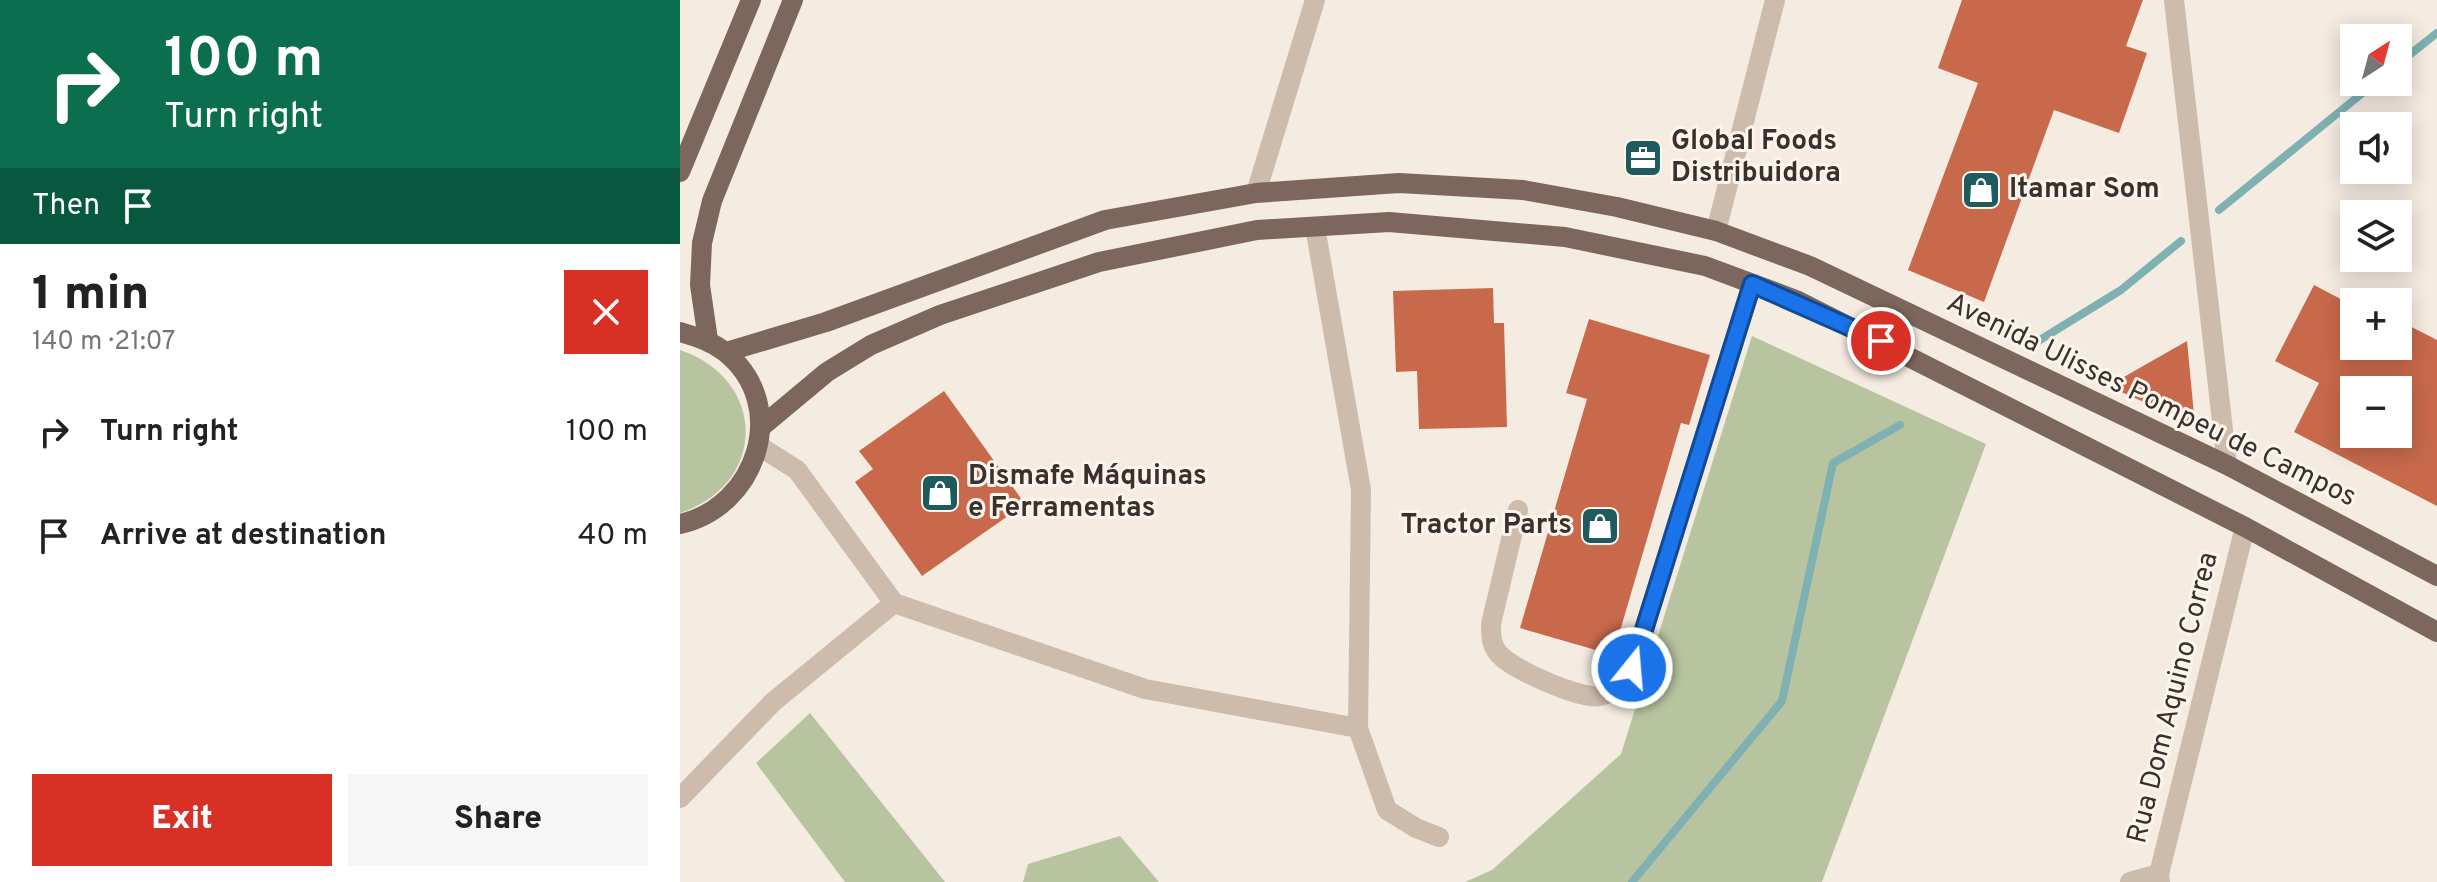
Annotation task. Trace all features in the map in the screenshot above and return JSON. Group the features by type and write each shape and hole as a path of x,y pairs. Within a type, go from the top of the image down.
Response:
{"main road":[{"path":"680,172 751,0"},
{"path":"708,340 700,285 702,243 712,201 793,0"},
{"name":"Avenida Ulisses Pompeu de Campos","path":"726,352 826,322 1105,220 1256,193 1399,183 1523,190 1617,207 1716,231 1810,266 2227,465 2437,576"},
{"path":"760,437 827,372 860,351 940,315 1099,262 1257,230 1389,222 1565,237 1705,266 1881,341 2245,527 2437,632"},
{"path":"680,332 708,340 726,352 751,386 760,437 748,477 727,503 699,520 680,524"}],"street":[{"path":"1256,193 1315,0"},
{"path":"1716,231 1775,0"},
{"path":"2174,0 2227,465"},
{"path":"1315,227 1361,490 1358,728 1387,810 1439,837"},
{"path":"1518,510 1491,624 1491,641 1499,655 1518,668 1584,695 1601,696 1618,687 1632,668 1752,284"},
{"path":"760,437 797,470 894,603 1145,689 1358,728"},
{"name":"Rua Dom Aquino Correa","path":"2160,878 2245,527"},
{"path":"680,798 773,702 894,603"},
{"path":"2130,882 2160,878"}],"green space":[{"path":"1752,336 1986,444 1822,882 1465,882 1492,870 1621,754"},
{"path":"680,350 709,364 729,384 741,407 746,432 742,456 729,479 709,499 680,513"},
{"path":"810,713 945,882 845,882 756,763"},
{"path":"1120,836 1159,882 1023,882 1028,864"}],"building":[{"path":"1962,0 2143,0 2126,46 2147,53 2119,133 2054,110 1984,302 1908,270 1978,83 1938,68"},
{"path":"2314,285 2340,299 2340,360 2412,360 2412,327 2437,340 2437,506 2294,432 2319,383 2275,361"},
{"name":"Tractor Parts","path":"1493,288 1494,323 1504,323 1507,427 1419,429 1417,371 1396,372 1393,291"},
{"name":"Tractor Parts","path":"1589,319 1710,355 1689,425 1681,423 1613,655 1520,628 1587,399 1566,393"},
{"path":"2187,341 2195,425 2108,386"},
{"name":"Dismafe Máquinas e Ferramentas","path":"944,391 1025,504 922,576 855,482 873,469 859,451"}],"waterway":[{"path":"2412,53 2437,33"},
{"path":"2219,210 2359,96"},
{"path":"2035,343 2121,290 2181,241"},
{"path":"1632,882 1782,701 1833,463 1900,425"}],"place":[{"name":"Global Foods Distribuidora","path":"1643,158"},
{"name":"Itamar Som","path":"1981,190"},
{"name":"Dismafe Máquinas e Ferramentas","path":"940,493"},
{"name":"Tractor Parts","path":"1600,526"}],"route":[{"path":"1632,668 1752,284 1796,300 1881,341"}]}
